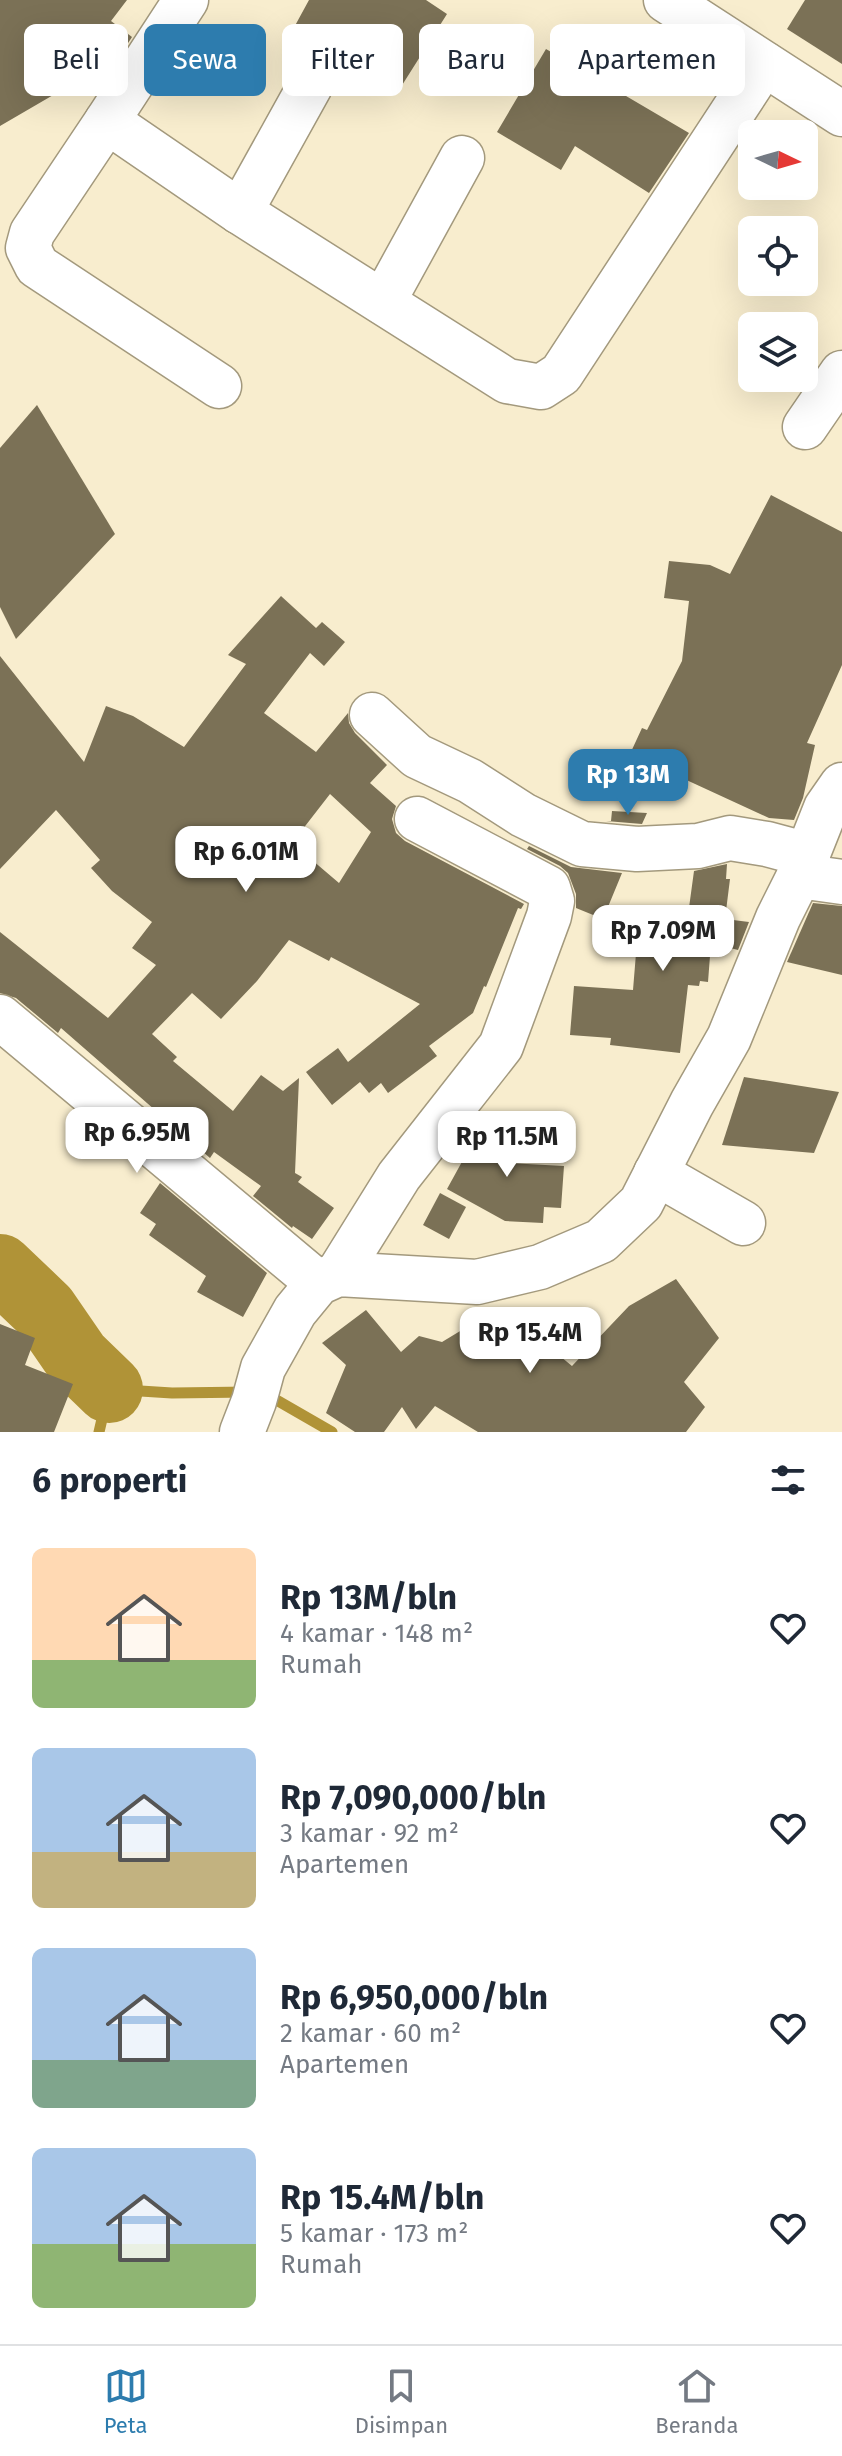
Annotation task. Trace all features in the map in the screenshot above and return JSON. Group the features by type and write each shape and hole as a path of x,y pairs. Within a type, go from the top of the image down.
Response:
{"street":[{"path":"186,0 32,233 28,248 37,266 219,386"},
{"path":"666,0 842,114"},
{"path":"107,121 240,212 507,381 541,387 561,374 764,64"},
{"path":"240,212 304,96"},
{"path":"383,302 462,158"},
{"path":"805,427 842,373"},
{"path":"372,715 417,756 470,781 523,815 582,844 637,849 698,846 730,838 767,844 804,866 842,882"},
{"path":"0,1017 328,1278 477,1282 540,1267 601,1241 641,1203 729,1038 826,808 842,785"},
{"path":"253,1400 295,1311 328,1278 399,1176 501,1046 549,916 552,901 548,888 417,819"},
{"path":"656,1173 743,1223"}],"building":[{"path":"0,0 127,0 111,21 115,24 24,24 24,96 52,96 0,126"},
{"path":"309,0 426,0 447,14 441,24 419,24 419,58 403,84 403,24 296,24"},
{"path":"805,0 842,0 842,64 787,29"},
{"path":"546,49 550,51 550,96 626,96 689,133 649,193 575,146 561,170 497,132 518,96 534,96 534,69"},
{"path":"37,405 115,534 16,639 0,607 0,448"},
{"path":"771,495 842,532 842,665 807,743 815,745 803,798 794,820 769,818 630,754 642,728 647,730 682,661 689,601 664,598 669,561 710,565 730,574"},
{"path":"281,596 316,628 322,622 345,642 324,666 310,653 264,713 316,752 348,713 355,733 387,765 370,783 396,806 392,819 396,833 405,841 524,904 521,909 518,908 473,1013 429,1046 437,1056 388,1093 381,1083 369,1093 360,1082 332,1105 306,1072 338,1048 348,1062 420,1004 331,957 329,961 289,940 257,981 221,1019 192,993 152,1034 177,1057 173,1061 233,1111 261,1075 283,1091 299,1078 295,1173 302,1177 298,1182 334,1208 312,1239 292,1228 253,1196 261,1186 214,1152 210,1158 61,1028 58,1033 16,998 0,993 0,932 108,1018 156,965 132,948 152,922 112,891 91,868 100,860 56,810 0,869 0,656 84,762 106,706 133,716 184,747 246,664 228,655","holes":["330,794 371,832 339,883 292,843"]},
{"path":"612,811 647,813 642,824 606,821 611,821"},
{"path":"529,846 571,867 622,873 603,919 576,908 576,894 568,873 527,849"},
{"path":"727,864 726,879 730,879 725,919 749,922 738,950 711,943 708,982 700,981 699,986 688,985 680,1053 610,1045 611,1038 570,1035 574,986 633,990 638,929 664,931 667,913 688,915 694,871"},
{"path":"813,903 842,906 842,975 787,962"},
{"path":"744,1077 839,1092 814,1153 722,1145"},
{"path":"486,1118 518,1129 508,1163 564,1166 561,1208 544,1207 543,1223 505,1221 447,1189 469,1149 474,1154"},
{"path":"160,1183 267,1273 243,1317 197,1292 206,1276 149,1235 156,1224 140,1213"},
{"path":"440,1193 466,1207 449,1239 423,1225"},
{"path":"676,1279 719,1338 684,1382 705,1407 686,1432 478,1432 435,1406 416,1429 402,1407 384,1432 355,1432 326,1413 346,1365 322,1343 366,1310 401,1352 419,1336 442,1342 490,1313 521,1342 532,1333 572,1366 629,1306"},
{"path":"0,1324 35,1338 25,1365 73,1384 54,1432 0,1432"}],"waterway":[{"path":"0,1268 44,1310 77,1358 109,1389"},
{"path":"99,1432 109,1389 172,1393 249,1392"},
{"path":"266,1394 332,1432"}]}
